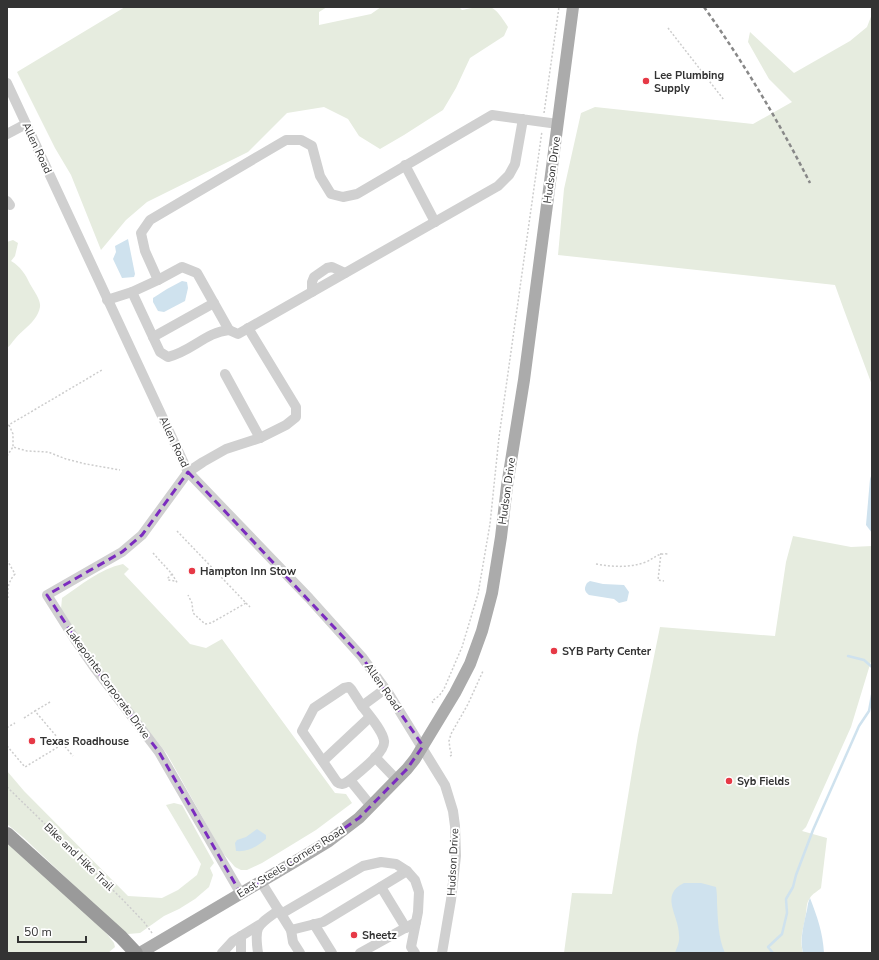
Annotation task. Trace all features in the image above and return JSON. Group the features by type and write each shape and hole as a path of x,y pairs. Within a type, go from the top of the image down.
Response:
{"highway":[{"path":"7,834 121,937 136,953"}],"main road":[{"name":"Hudson Drive","path":"422,746 455,693 470,664 482,631 492,593 524,380 573,7"},
{"name":"East Steels Corners Road","path":"140,953 242,894 329,841 359,818 397,780 415,759 422,746"}],"street":[{"name":"Allen Road","path":"7,83 188,472 346,638 386,689 422,746"},
{"path":"158,280 145,251 141,233 150,220 286,140 301,140 312,146 320,176 331,194 343,198 357,194 492,115 558,124"},
{"path":"132,292 160,352 168,357 177,355 218,331 229,330 238,334 498,186 509,175 515,164 523,119"},
{"path":"7,134 26,124"},
{"path":"405,165 435,222"},
{"path":"107,300 132,292 182,267 197,274 229,330"},
{"path":"153,337 214,303"},
{"path":"188,472 226,450 260,438 286,425 296,417 296,407 248,328"},
{"path":"225,374 260,438"},
{"name":"Lakepointe Corporate Drive","path":"188,472 142,535 122,552 47,595 94,667 159,752 242,894"},
{"path":"346,687 351,689 362,706 383,735 384,747 350,780 344,784 340,784 302,731 311,716 311,711 346,687"},
{"path":"362,706 386,689"},
{"path":"323,761 370,717"},
{"name":"Hudson Drive","path":"422,746 445,785 450,798 455,826 456,856 452,893 442,953"},
{"path":"375,757 397,780"},
{"path":"350,780 370,806"},
{"path":"222,953 230,949 241,936 280,912 367,865 381,862 396,864 407,871 415,880 419,892 416,922 410,946 415,953"},
{"path":"291,930 323,922 407,871"},
{"path":"261,882 291,930 293,942 300,953"},
{"path":"381,887 406,928"},
{"path":"360,953 416,922"},
{"path":"314,924 332,953"},
{"path":"258,925 255,935 258,953"},
{"path":"241,936 241,953"}],"path":[{"path":"433,703 432,701 439,696 444,689 462,648 478,594 490,524 498,437 559,7"},
{"path":"668,28 724,100"},
{"path":"7,456 13,447 13,434 8,425 102,370"},
{"path":"13,447 27,451 48,452 79,462 120,470"},
{"path":"177,531 250,607"},
{"path":"153,553 172,574 177,583 168,580 172,574"},
{"path":"596,564 621,568 646,562 661,553 668,554"},
{"path":"661,553 658,580 664,581"},
{"path":"7,560 15,574 10,580 8,586 7,600"},
{"path":"188,595 192,603 193,613 205,624 211,623 246,603"},
{"path":"450,756 452,755 449,741 451,734 484,671"},
{"path":"24,718 50,702"},
{"path":"35,711 73,756"},
{"path":"7,726 8,727 15,722"},
{"path":"7,746 25,767 63,744"},
{"name":"Bike and Hike Trail","path":"7,787 122,899 149,929"}],"highlighted area":[{"path":"188,472 362,657 423,746 407,769 359,818 301,858 241,894 159,752 94,667 47,595 122,552 142,535"}],"shaded area":[{"path":"125,7 327,7 319,12 319,25 371,14 381,7 459,7 462,10 490,7 498,13 508,27 504,36 470,58 456,88 443,110 380,149 359,136 348,119 324,107 287,113 248,152 147,202 126,220 101,250 71,175 55,148 17,72"},
{"path":"872,14 872,385 835,285 558,255 564,189 581,113 595,107 753,124 792,102 769,79 748,42 750,32 794,73 850,41 867,27"},
{"path":"13,240 18,243 15,256 11,261 25,274 38,298 40,307 33,321 7,348 7,242"},
{"name":"Syb Fields","path":"793,536 851,547 872,546 872,658 851,727 806,827 802,831 827,838 821,888 811,897 807,904 802,937 803,953 564,953 572,893 612,894 638,735 660,627 775,636 786,562"},
{"path":"123,564 129,569 124,574 190,644 206,648 222,639 335,793 346,794 352,803 316,830 262,863 247,870 241,870 235,867 222,852 167,754 83,645 61,609 62,598 106,570"},
{"path":"7,771 24,791 128,896 162,898 178,890 197,875 201,864 166,805 174,803 182,805 214,863 210,868 213,875 209,887 195,899 164,916 140,933 128,934 120,929 24,838 7,824"},
{"path":"7,838 54,880 107,934 114,943 115,947 108,953 7,953"}],"water":[{"path":"128,239 135,274 134,277 122,278 113,259 116,252 115,246"},
{"path":"182,281 187,282 188,288 185,301 164,312 158,311 153,302 153,298"},
{"path":"872,473 872,533 866,525 870,479"},
{"path":"590,581 603,584 624,585 629,592 627,601 619,603 614,599 589,595 585,591 585,588 587,583"},
{"path":"257,829 266,835 266,839 245,851 236,851 235,843 237,840 246,837"},
{"path":"684,883 701,883 716,887 719,929 725,953 675,953 679,938 671,899 677,888"},
{"path":"810,898 819,925 824,953 803,953 802,934"}],"waterway":[{"path":"848,656 864,660 872,667"},
{"path":"773,953 768,947 782,934 787,913 786,899 793,887 813,830 859,726 869,711 872,695"}],"railway":[{"path":"704,7 760,93 810,183"}],"place":[{"name":"Lee Plumbing Supply","path":"646,81"},
{"name":"Hampton Inn Stow","path":"192,571"},
{"name":"SYB Party Center","path":"554,651"},
{"name":"Texas Roadhouse","path":"32,741"},
{"name":"Syb Fields","path":"729,781"},
{"name":"Sheetz","path":"354,935"}]}
